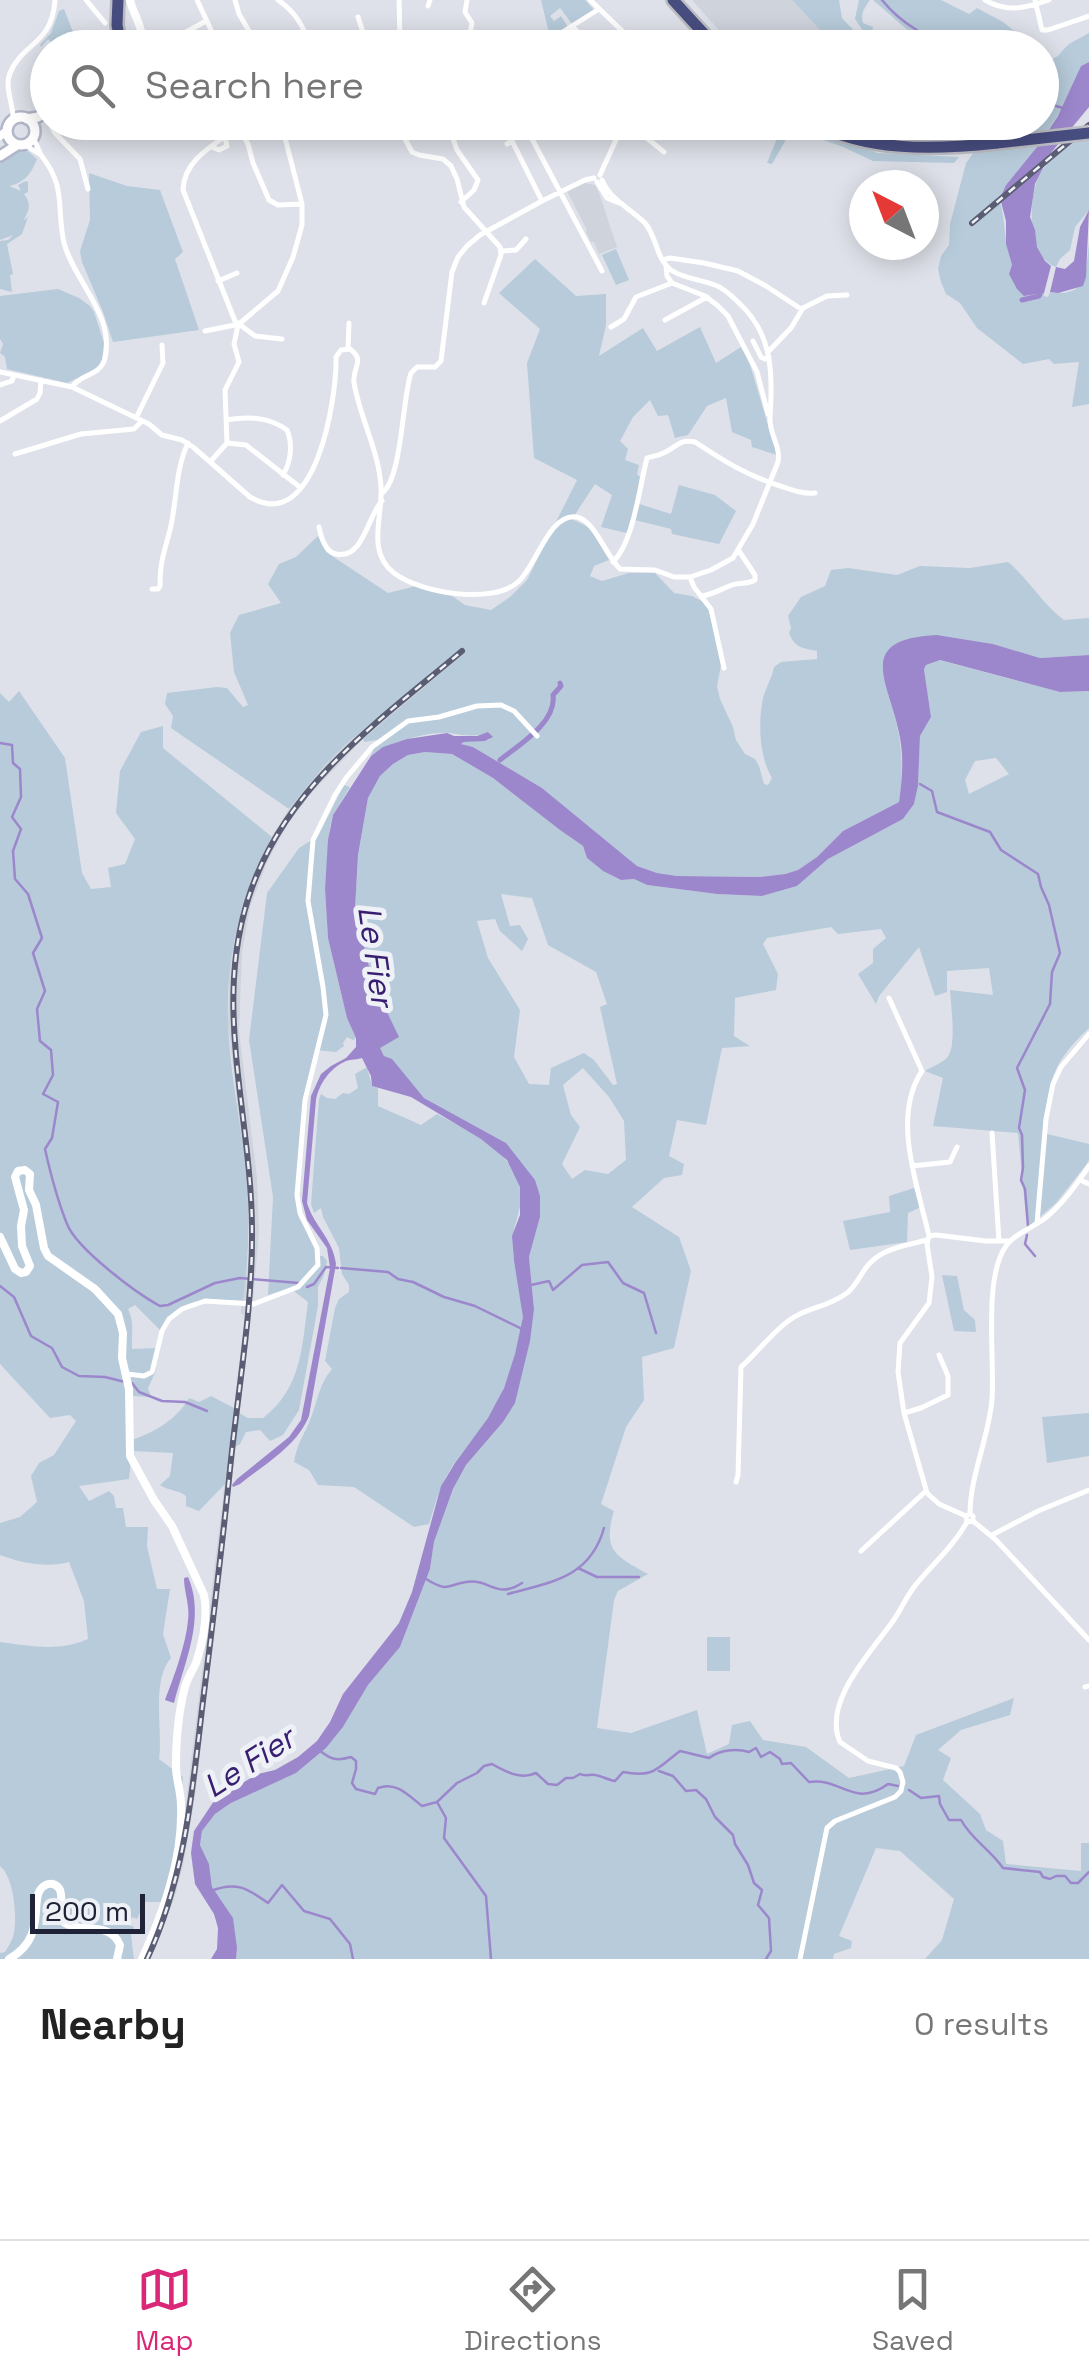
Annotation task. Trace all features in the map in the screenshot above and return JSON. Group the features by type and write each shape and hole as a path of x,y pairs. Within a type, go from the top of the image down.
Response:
{"highway":[{"path":"114,30 111,24 118,0"},
{"path":"674,0 701,30"},
{"path":"1059,136 1089,133"},
{"path":"856,140 882,146 937,148 1017,140"}],"main road":[{"path":"0,154 28,127"}],"street":[{"path":"50,30 57,14 57,0"},
{"path":"86,0 111,24"},
{"path":"130,0 141,30"},
{"path":"197,0 211,30"},
{"path":"234,0 249,30"},
{"path":"278,0 297,17 303,30"},
{"path":"399,0 400,30"},
{"path":"467,0 464,12 472,22 471,30"},
{"path":"590,0 621,30"},
{"path":"1007,0 1009,9"},
{"path":"990,2 1009,9 1049,0"},
{"path":"1036,2 1042,30 1089,16"},
{"path":"566,30 599,9"},
{"path":"358,17 362,30"},
{"path":"190,30 206,21"},
{"path":"572,26 576,30"},
{"path":"28,127 12,91 13,76 30,53"},
{"path":"34,140 59,189 66,250 92,298 105,337 102,366 76,380 72,387"},
{"path":"62,140 80,159 88,189"},
{"path":"221,140 190,164 183,185 238,326"},
{"path":"247,140 269,200 276,204 302,204"},
{"path":"210,462 226,444 225,387 239,362 234,342 238,326 280,286 301,230 302,204 286,140"},
{"path":"406,140 418,156 443,158 451,166 462,202 502,251"},
{"path":"453,140 478,180 462,202"},
{"path":"533,140 602,271"},
{"path":"319,527 329,550 336,554 344,554 361,542 395,466 411,373 440,362 453,269 466,246 561,191 598,179 617,140"},
{"path":"649,140 664,152"},
{"path":"506,144 512,141 542,201"},
{"path":"0,372 72,387 139,419 162,435 188,443 250,498 260,503 280,503 301,488 323,442 336,376 336,355 348,348 358,358 354,380 379,472 382,497 377,539 382,559 398,577 455,594 494,593 511,588 527,572 555,525 570,517 580,518 590,526 622,570 690,576 721,565 739,552 780,456 758,372 728,316 707,297 672,284 647,226 620,203 608,199 598,179"},
{"path":"502,251 516,250 526,239"},
{"path":"484,303 502,251"},
{"path":"664,263 668,258 738,272 803,308"},
{"path":"664,263 678,274 717,285 753,317 769,354 773,390 770,418"},
{"path":"218,281 238,273"},
{"path":"611,327 624,319 636,296 672,284"},
{"path":"753,341 765,359 803,308 830,296 848,295"},
{"path":"666,320 707,297"},
{"path":"348,348 349,322"},
{"path":"205,331 230,324 258,338 282,339"},
{"path":"15,454 81,434 134,429 162,363 162,345"},
{"path":"0,385 12,381 14,375"},
{"path":"0,421 36,400 42,380"},
{"path":"226,420 269,420 287,430 291,449 283,474"},
{"path":"613,562 628,538 648,457 663,454 676,443 690,440 740,472 803,494 816,493"},
{"path":"152,589 160,587 162,556 188,443"},
{"path":"226,444 246,445 301,488"},
{"path":"702,596 754,580 756,574 739,552"},
{"path":"690,576 712,612 724,668"},
{"path":"127,1374 144,1376 152,1372 162,1331 182,1309 205,1301 252,1304 298,1288 318,1265 318,1248 301,1218 297,1199 305,1100 326,1015 308,908 308,880 313,840 338,790 372,747 414,719 501,705 514,711 534,734"},
{"path":"889,998 922,1071 913,1088 909,1128 932,1276 929,1303 898,1346 898,1372 904,1413 926,1491 939,1504 992,1534 1089,1640"},
{"path":"1037,1224 1053,1084 1060,1067 1089,1034"},
{"path":"992,1133 998,1240"},
{"path":"912,1166 950,1162 957,1148"},
{"path":"800,1959 827,1828 835,1821 895,1797 903,1785 896,1768 868,1761 840,1742 836,1728 844,1692 860,1664 969,1518 976,1468 992,1404 993,1289 1002,1253 1010,1241 1048,1215 1089,1166"},
{"path":"0,1238 15,1269 23,1274 30,1264 22,1246 24,1210 15,1177 22,1169 27,1170 48,1256 96,1289 118,1314 130,1406 130,1456 172,1526 206,1603 201,1642 184,1689 178,1728 176,1770 182,1803 178,1854 163,1910 142,1959"},
{"path":"1080,1180 1089,1184"},
{"path":"736,1482 741,1368 796,1315 828,1305 857,1284 867,1265 877,1257 905,1244 936,1235 1010,1241"},
{"path":"904,1413 948,1395 948,1376 940,1354"},
{"path":"992,1534 1089,1490"},
{"path":"861,1552 926,1491"},
{"path":"9,1959 29,1942 40,1890 50,1884 61,1892 62,1921 112,1933 120,1945 117,1959"}],"shaded area":[{"path":"541,0 585,0 594,10 572,24 560,8 550,16 554,21 561,16 568,27 548,30"},
{"path":"692,0 792,0 820,30 719,30"},
{"path":"792,0 839,0 842,18 853,30 820,30"},
{"path":"859,0 870,0 862,20 873,30 862,30 855,19"},
{"path":"873,0 941,0 969,14 977,8 1013,30 907,30"},
{"path":"64,9 72,30 52,30 59,11"},
{"path":"1089,33 1089,62 1081,66 1059,113 1059,54"},
{"path":"1089,62 1089,107 1050,154 1035,184 1030,217 1037,247 1051,266 1044,293 1024,296 1009,274 1012,265 1000,198 1042,140 1059,140 1059,114 1081,66"},
{"path":"1089,133 1089,210 1075,227 1070,250 1056,267 1046,261 1034,239 1032,210 1036,183 1048,163"},
{"path":"786,140 772,164 767,163 776,141"},
{"path":"823,140 839,140 878,153 959,157 954,163 873,161"},
{"path":"1041,142 1000,198 971,222 1000,202 1009,256 1025,296 1044,293 1048,297 1050,292 1063,293 1078,287 1083,281 1089,244 1089,404 1072,407 1079,362 1054,364 1049,359 1023,364 977,328 960,303 946,294 938,269 949,245 950,224 966,163 977,148"},
{"path":"20,148 37,159 27,176 9,186 21,191 18,185 28,182 28,192 24,194 29,208 23,221 28,217 22,234 7,244 12,292 0,289 0,241 13,235 0,240 0,158"},
{"path":"89,173 127,186 160,190 183,252 175,259 199,330 113,342 80,251 90,220"},
{"path":"584,183 595,185 617,247 599,254 567,191"},
{"path":"1089,210 1083,286 1050,292 1056,267 1065,269 1074,261 1080,227"},
{"path":"616,249 629,280 616,285 602,255"},
{"path":"535,259 576,296 606,294 606,325 599,356 643,328 657,351 700,327 716,363 741,347 748,358 777,455 752,447 751,440 732,432 726,398 707,406 688,435 675,438 668,415 658,416 650,400 633,417 620,441 628,449 625,460 639,465 636,503 671,514 679,485 715,495 736,511 719,544 672,534 671,529 631,519 627,533 601,527 612,495 595,484 572,519 590,528 609,560 594,566 590,576 602,581 629,573 655,573 674,593 707,604 719,648 720,699 736,740 745,754 755,759 764,784 768,785 772,778 762,750 760,718 774,667 781,662 817,659 817,651 794,642 788,616 801,597 825,586 831,570 848,568 897,575 920,566 970,568 1008,562 1064,620 1089,618 1089,655 1040,658 993,644 937,635 888,694 901,748 899,802 843,831 798,870 760,877 677,876 637,866 542,788 473,747 461,744 489,740 489,732 419,736 371,756 377,740 363,739 461,656 462,650 346,744 289,809 171,728 173,716 165,704 167,693 227,688 243,707 248,705 234,672 230,633 239,615 281,603 268,584 279,564 296,557 318,536 326,552 388,593 416,586 452,596 465,605 491,610 527,580 577,480 534,458 527,363 540,329 499,293"},
{"path":"58,289 79,298 94,312 104,343 98,368 67,383 7,369 0,353 0,296"},
{"name":"Le Fier","path":"937,635 993,644 1040,658 1089,655 1089,691 1060,692 940,660 926,665 931,717 920,736 914,804 903,819 828,859 797,886 762,896 717,894 621,880 603,871 587,858 583,846 493,778 452,754 408,755 380,776 368,798 358,855 355,909 373,983 399,1037 380,1048 424,1098 506,1143 535,1180 540,1217 529,1257 534,1309 530,1341 515,1403 466,1465 453,1489 434,1542 430,1569 400,1647 368,1685 326,1748 296,1773 231,1803 215,1814 202,1831 200,1845 209,1864 212,1887 233,1918 237,1948 236,1959 211,1959 217,1949 218,1928 195,1884 191,1853 194,1831 216,1798 258,1774 275,1770 317,1741 343,1694 399,1623 412,1592 441,1486 504,1388 523,1317 512,1236 520,1215 520,1187 507,1160 481,1139 411,1097 372,1086 362,1058 340,1064 326,1077 316,1100 307,1203 336,1264 309,1416 304,1427 270,1462 233,1487 237,1479 289,1437 301,1420 330,1268 327,1248 307,1220 302,1201 311,1096 321,1074 356,1047 328,938 325,889 333,815 371,756 383,747 447,733 477,736 488,732 493,737 461,744 473,747 542,788 637,866 677,876 785,874 817,857 843,831 899,802 901,746 885,683 885,655 894,645 910,638"},
{"path":"462,650 461,656 363,739 312,792 287,825 267,862 250,907 242,952 239,1031 257,1178 259,1232 253,1301 243,1301 249,1257 249,1206 228,1023 234,933 243,901 254,869 272,837 324,766"},
{"path":"939,660 1060,692 1089,691 1089,1028 1066,1053 1054,1075 1043,1133 1089,1144 1089,1160 1056,1203 1027,1228 1018,1133 933,1126 943,1078 925,1071 950,1053 950,990 993,995 989,968 947,971 947,992 935,996 919,947 876,1004 858,974 873,963 873,949 886,938 881,929 838,934 831,927 767,938 763,944 778,974 776,990 735,998 734,1036 750,1046 722,1048 706,1125 677,1120 669,1156 684,1164 682,1175 664,1178 632,1207 679,1237 691,1271 674,1348 642,1357 644,1400 626,1427 601,1504 614,1511 610,1535 615,1551 648,1574 618,1591 614,1600 597,1728 631,1733 697,1710 707,1754 729,1744 732,1725 750,1721 763,1740 806,1747 849,1778 904,1766 916,1735 1014,1698 1010,1715 961,1730 938,1750 951,1758 943,1780 980,1814 986,1830 1003,1841 1006,1864 1081,1871 1081,1843 1089,1843 1089,1959 925,1959 942,1940 954,1899 900,1851 876,1848 839,1936 852,1941 851,1948 834,1954 833,1959 236,1959 237,1948 200,1845 202,1831 215,1814 231,1803 296,1773 326,1748 368,1685 400,1647 430,1569 434,1542 453,1489 466,1465 503,1422 534,1309 529,1257 540,1217 506,1143 424,1098 379,1048 398,1037 373,983 355,909 358,855 368,798 380,776 408,755 452,754 493,778 583,846 587,858 603,871 621,880 717,894 762,896 797,886 828,859 903,819 914,804 920,736 931,717 926,665","holes":["996,758 1009,774 969,794 965,780 975,761","501,894 532,898 548,945 596,972 607,1004 600,1007 617,1084 613,1085 584,1053 551,1068 549,1085 529,1084 514,1057 520,1010 488,958 477,921 495,919 500,931 522,951 528,939 520,925 510,926","583,1068 624,1121 626,1160 608,1174 585,1170 572,1179 562,1164 580,1127 571,1115 563,1085"]},
{"path":"19,691 65,758 82,873 91,889 111,887 108,868 125,864 135,839 116,813 120,771 141,732 163,726 163,748 272,837 244,903 233,948 228,996 248,1205 243,1301 206,1300 186,1305 160,1330 135,1305 128,1309 132,1349 158,1348 155,1373 148,1388 151,1397 132,1396 132,1440 165,1424 189,1398 199,1402 211,1396 234,1408 225,1484 199,1511 186,1506 183,1494 160,1485 170,1476 173,1453 132,1451 129,1479 79,1486 89,1501 109,1491 116,1508 123,1508 126,1527 148,1527 147,1546 157,1589 170,1589 163,1634 171,1658 159,1692 159,1759 183,1777 174,1856 161,1902 145,1902 137,1919 132,1917 129,1925 134,1927 134,1959 0,1959 0,1953 5,1952 13,1937 15,1920 12,1889 0,1866 0,1642 56,1647 88,1639 84,1601 69,1562 34,1564 0,1555 0,1523 20,1517 37,1502 31,1476 39,1463 54,1455 76,1421 70,1415 50,1418 0,1364 0,693 9,702"},
{"path":"344,785 350,787 330,827 325,889 328,938 347,1018 356,1038 347,1037 336,1052 315,1050 307,1084 295,1197 299,1218 318,1256 327,1261 318,1287 299,1410 283,1435 270,1441 260,1430 246,1432 235,1447 239,1413 248,1418 263,1418 293,1380 308,1302 290,1288 268,1295 273,1197 249,1040 267,893 299,848 318,836"},
{"path":"367,1067 372,1086 378,1088 378,1106 421,1125 437,1114 475,1135 508,1162 521,1195 513,1240 523,1316 516,1354 494,1407 446,1478 429,1524 414,1527 354,1487 318,1485 309,1470 294,1462 322,1385 332,1369 325,1361 335,1308 349,1292 339,1248 321,1208 314,1213 311,1204 319,1099 321,1094 335,1099 358,1088 355,1074"},
{"path":"914,1188 921,1207 908,1213 907,1242 850,1250 843,1221 890,1212 889,1196"},
{"path":"942,1275 957,1276 964,1310 975,1320 976,1332 954,1331"},
{"path":"241,1306 252,1307 195,1797 174,1899 151,1958 145,1959 180,1854 245,1315 241,1314"},
{"path":"1089,1413 1089,1456 1047,1463 1042,1417"},
{"path":"188,1577 195,1608 194,1624 174,1703 165,1700 187,1629 184,1578"},
{"path":"707,1637 730,1637 730,1671 707,1671"}],"waterway":[{"path":"882,0 917,30"},
{"path":"1059,107 1063,108"},
{"path":"1022,300 1039,296 1041,291"},
{"path":"500,760 543,723 560,683"},
{"path":"0,743 12,745 13,763 20,769 21,797 12,817 21,829 13,851 15,879 28,894 42,938 33,953 45,991 37,1009 40,1041 51,1050 53,1075 43,1094 58,1102 52,1138 45,1149 67,1224 94,1258 160,1306 215,1283 240,1278 299,1283"},
{"path":"920,784 932,791 937,812 990,832 1001,850 1038,874 1049,905 1060,953 1052,972 1050,1004 1017,1068 1025,1090 1019,1128 1028,1226"},
{"path":"1027,1235 1025,1244 1035,1256"},
{"path":"531,1285 549,1281 553,1290 582,1265 608,1262 623,1283 644,1293 656,1333"},
{"path":"307,1287 314,1284 326,1267 338,1268"},
{"path":"341,1268 388,1272 522,1329"},
{"path":"0,1286 14,1297 31,1336 52,1348 62,1367 79,1376 125,1382"},
{"path":"132,1383 139,1392 162,1401 185,1402 207,1411"},
{"path":"508,1594 554,1581 579,1568 598,1545 604,1528"},
{"path":"578,1568 597,1577 639,1577"},
{"path":"426,1579 443,1587 474,1582 506,1589 522,1583"},
{"path":"319,1750 334,1759 351,1757 356,1761 352,1783 356,1789 375,1794 384,1786 396,1788 422,1806 437,1802 457,1783 492,1764 519,1775 536,1773 548,1784 557,1785 580,1774 615,1781 623,1772 642,1774 654,1770 680,1751 709,1758 756,1748 761,1757 770,1752 782,1764 791,1763 809,1782 866,1794 888,1784 898,1786"},
{"path":"659,1771 673,1776 686,1791 696,1790 733,1835 754,1883 762,1890 758,1905 769,1918 771,1951 766,1959"},
{"path":"909,1790 921,1798 939,1796 949,1820 961,1820 1003,1868 1040,1872 1050,1879 1065,1876 1071,1883 1078,1883 1089,1872"},
{"path":"437,1802 446,1818 444,1838 486,1896 491,1959"},
{"path":"211,1891 241,1888 268,1903 282,1885 304,1911 330,1919 350,1944 353,1959"}],"railway":[{"path":"972,223 1089,125"},
{"path":"147,1959 170,1899 190,1805 248,1318 252,1258 250,1183 233,1008 242,921 256,877 273,842 318,779 373,725 462,651"}]}
